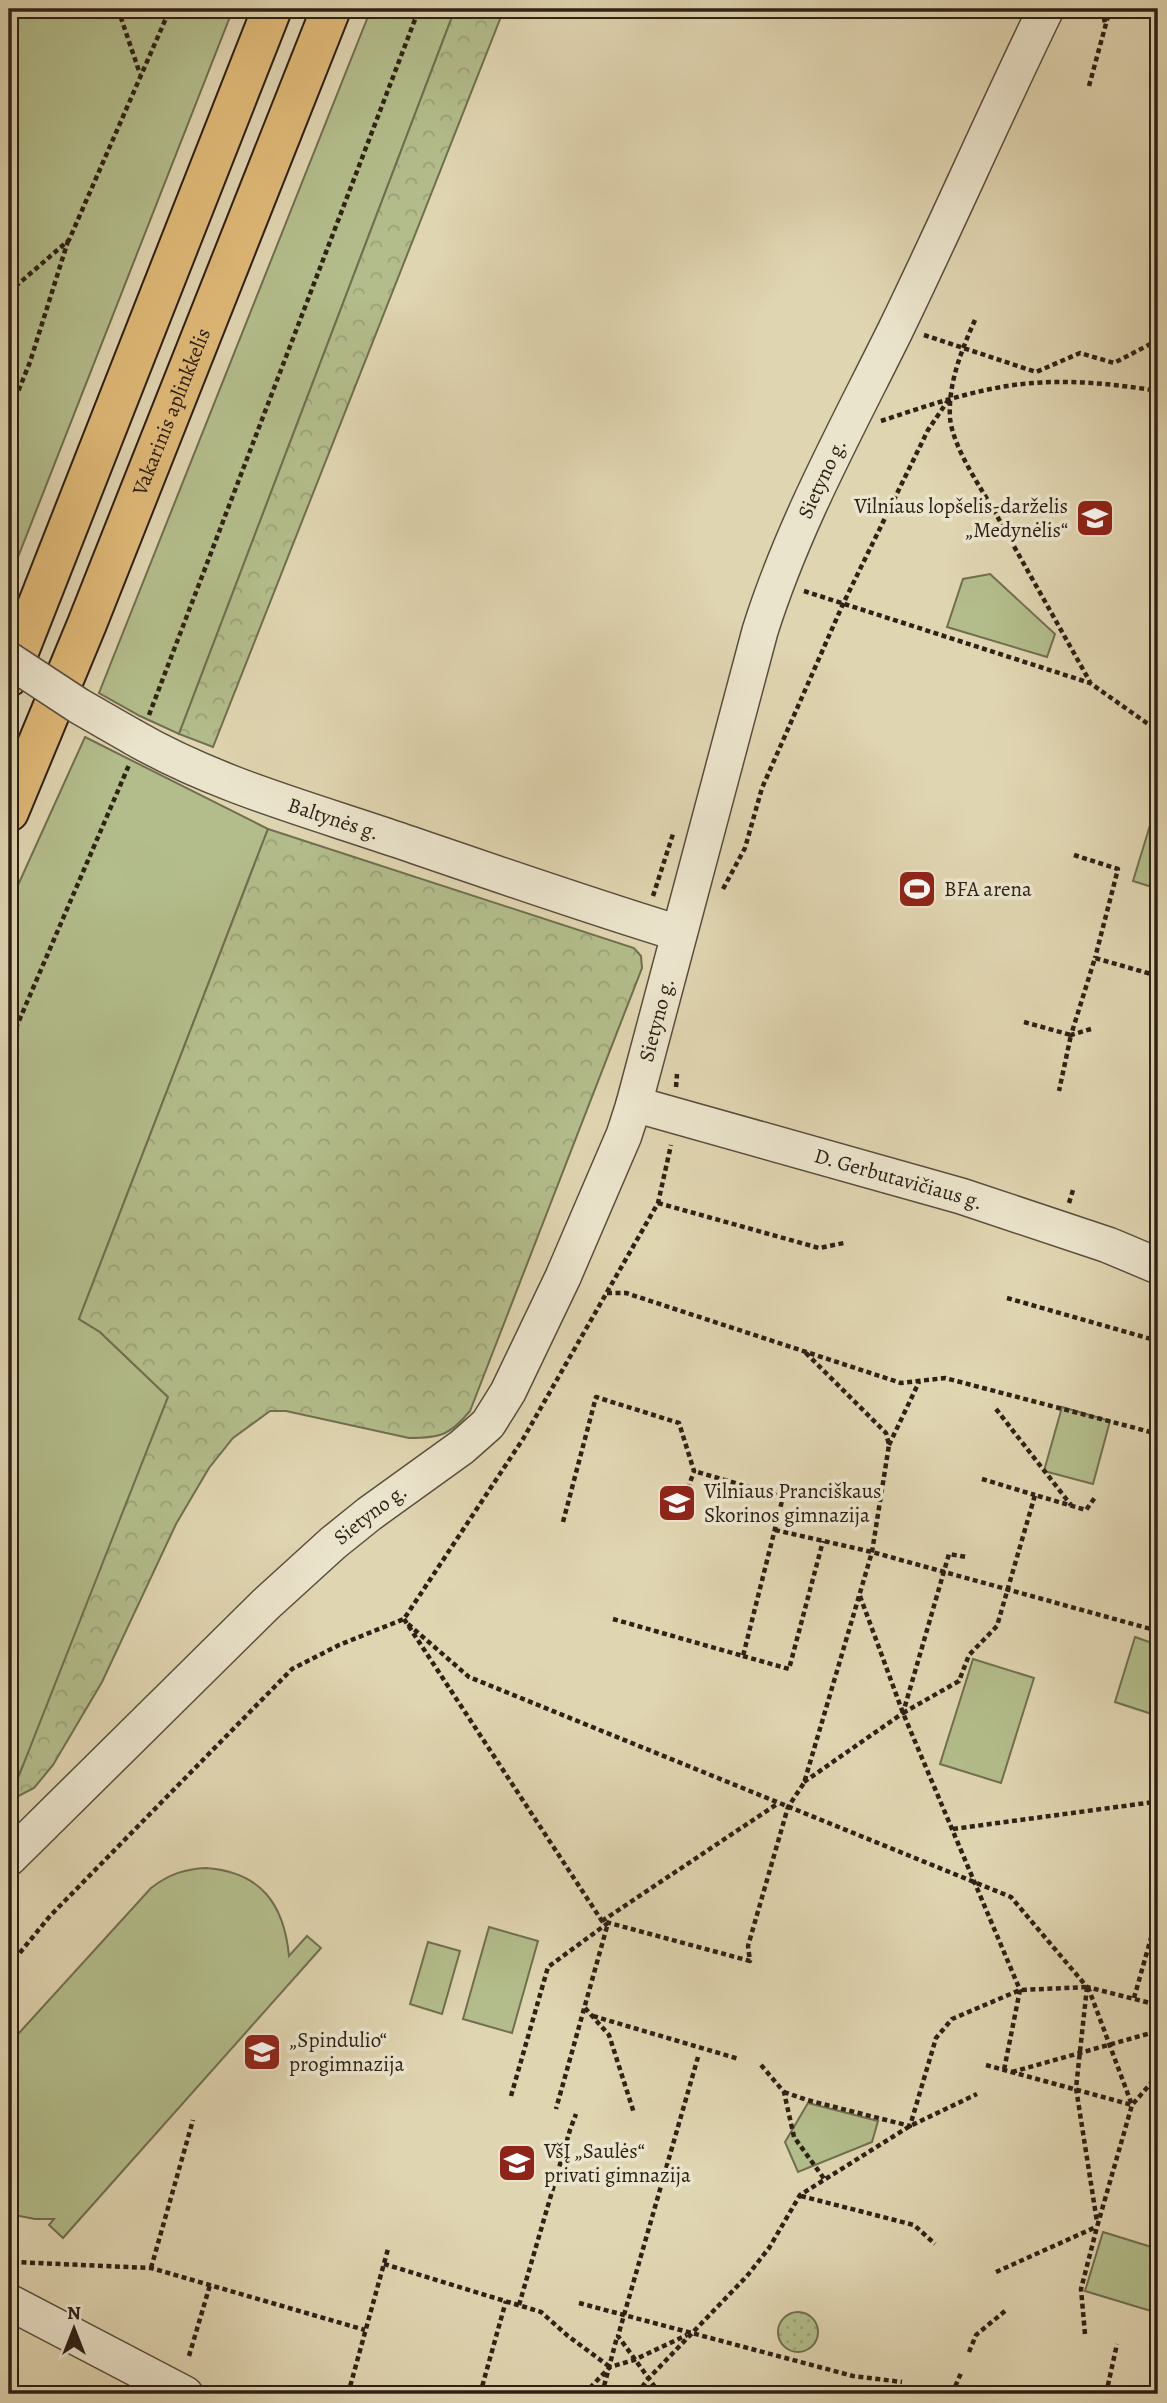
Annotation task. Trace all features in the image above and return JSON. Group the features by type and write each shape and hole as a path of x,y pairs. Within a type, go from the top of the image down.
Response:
{"highway":[{"path":"9,677 272,9"},
{"name":"Vakarinis aplinkkelis","path":"9,812 87,624 331,9"}],"street":[{"name":"Sietyno g.","path":"9,1857 266,1604 332,1543 462,1447 488,1424 508,1392 563,1277 624,1135 760,631 776,581 803,516 895,330 1046,9"},
{"name":"Baltynės g.","path":"9,660 136,739 194,767 262,794 556,895 678,933"},
{"name":"D. Gerbutavičiaus g.","path":"634,1104 961,1196 1108,1245 1158,1266"},
{"path":"9,2302 185,2394"}],"path":[{"path":"118,9 140,75"},
{"path":"9,414 30,362 69,240 170,9"},
{"path":"9,1044 136,739 419,9"},
{"path":"1102,9 1105,27"},
{"path":"1089,86 1110,9"},
{"path":"9,292 69,240"},
{"path":"975,320 962,349 950,399 950,421 958,444 1090,683"},
{"path":"919,333 1036,372 1043,383"},
{"path":"1036,372 1080,353 1114,363 1158,340"},
{"path":"874,423 950,399 1007,386 1111,383 1158,391"},
{"path":"723,889 745,849 762,788 843,604 928,430 950,399"},
{"path":"776,581 1090,683 1158,731"},
{"path":"1059,1091 1071,1035 1095,958 1118,869 1073,855"},
{"path":"1095,958 1158,976"},
{"path":"1024,1022 1071,1035 1091,1029"},
{"path":"9,1966 50,1916 292,1669 339,1645 404,1619 523,1439 658,1203 671,1149 677,1074"},
{"path":"658,1203 819,1248 844,1243"},
{"path":"606,1293 626,1293 901,1383 945,1378 1158,1434"},
{"path":"1007,1298 1158,1341"},
{"path":"806,1352 886,1433 889,1446"},
{"path":"404,1619 605,1922 750,1961 748,1946 788,1807 804,1783 872,1552 889,1446 919,1382"},
{"path":"563,1522 596,1397 679,1423 694,1471 683,1503"},
{"path":"996,1409 1071,1506"},
{"path":"694,1471 783,1497 743,1656"},
{"path":"982,1479 1086,1510 1096,1496"},
{"path":"804,1783 904,1713 959,1681 968,1655 997,1626 1035,1494"},
{"path":"1151,1512 1158,1497"},
{"path":"775,1530 1009,1588 1158,1631"},
{"path":"613,1619 789,1669 823,1541"},
{"path":"904,1713 949,1554 966,1557"},
{"path":"859,1595 904,1713 1020,1990 1004,2070"},
{"path":"404,1619 469,1678 1011,1897 1087,1987 1132,2105"},
{"path":"953,1829 1156,1800 1158,1808"},
{"path":"511,2096 548,1967 605,1922 778,1804"},
{"path":"1134,1998 1158,1913"},
{"path":"556,2109 585,2007 605,1922"},
{"path":"1087,1987 1076,2088 1097,2227"},
{"path":"909,2126 936,2038 952,2019 1020,1990 1087,1987 1158,2005"},
{"path":"585,2007 609,2035 634,2113"},
{"path":"593,2016 739,2059"},
{"path":"1012,2072 1158,2031"},
{"path":"602,2394 698,2057"},
{"path":"761,2065 784,2092 794,2137 825,2180"},
{"path":"986,2065 1132,2105"},
{"path":"1085,2334 1081,2289 1097,2227 1132,2105 1158,2075"},
{"path":"784,2092 909,2126"},
{"path":"637,2394 648,2379 747,2276 769,2248 800,2195 909,2126 977,2094"},
{"path":"519,2305 576,2114"},
{"path":"151,2268 192,2120"},
{"path":"800,2195 914,2225 935,2244"},
{"path":"996,2272 1097,2227"},
{"path":"348,2394 388,2249"},
{"path":"13,2262 151,2268 365,2330"},
{"path":"384,2264 541,2312 610,2367"},
{"path":"189,2356 210,2285"},
{"path":"480,2394 506,2301"},
{"path":"579,2303 853,2376 902,2382"},
{"path":"969,2352 976,2334 1005,2311"},
{"path":"584,2394 610,2367 634,2360 692,2332"},
{"path":"618,2336 660,2394"},
{"path":"1106,2394 1117,2344"},
{"path":"952,2394 961,2373"},
{"path":"925,2389 944,2394"}],"green space":[{"path":"9,9 233,9 9,580"},
{"path":"371,9 455,9 179,734 99,693"},
{"path":"455,9 504,9 213,747 179,734"},
{"path":"990,574 1055,634 1047,657 947,627 963,579"},
{"path":"85,737 268,829 79,1319 100,1332 168,1397 30,1750 9,1797 9,905"},
{"path":"1158,799 1158,889 1133,881"},
{"path":"268,829 634,948 641,956 642,968 470,1411 457,1425 444,1433 409,1438 286,1411 270,1411 233,1438 209,1468 176,1524 102,1682 53,1765 34,1788 9,1801 168,1397 100,1332 79,1319"},
{"path":"1062,1407 1110,1421 1093,1484 1044,1471"},
{"path":"1135,1637 1158,1645 1158,1716 1115,1702"},
{"path":"973,1659 1034,1678 1001,1783 940,1764"},
{"path":"206,1868 241,1876 266,1894 282,1921 289,1956 307,1936 321,1948 63,2238 49,2225 54,2219 9,2214 9,2044 151,1888 177,1873"},
{"path":"489,1927 538,1941 512,2033 463,2019"},
{"path":"428,1942 460,1951 442,2014 410,2004"},
{"path":"808,2103 878,2121 872,2142 798,2172 785,2142"},
{"path":"1103,2232 1158,2249 1158,2286 1151,2311 1085,2291"},
{"path":"798,2312 812,2318 818,2332 812,2346 798,2352 784,2346 778,2332 784,2318"}],"place":[{"name":"Vilniaus lopšelis-darželis „Medynėlis“","path":"1095,518"},
{"name":"BFA arena","path":"917,889"},
{"name":"Vilniaus Pranciškaus Skorinos gimnazija","path":"677,1503"},
{"name":"„Spindulio“ progimnazija","path":"262,2052"},
{"name":"VšĮ „Saulės“ privati gimnazija","path":"517,2163"}]}
